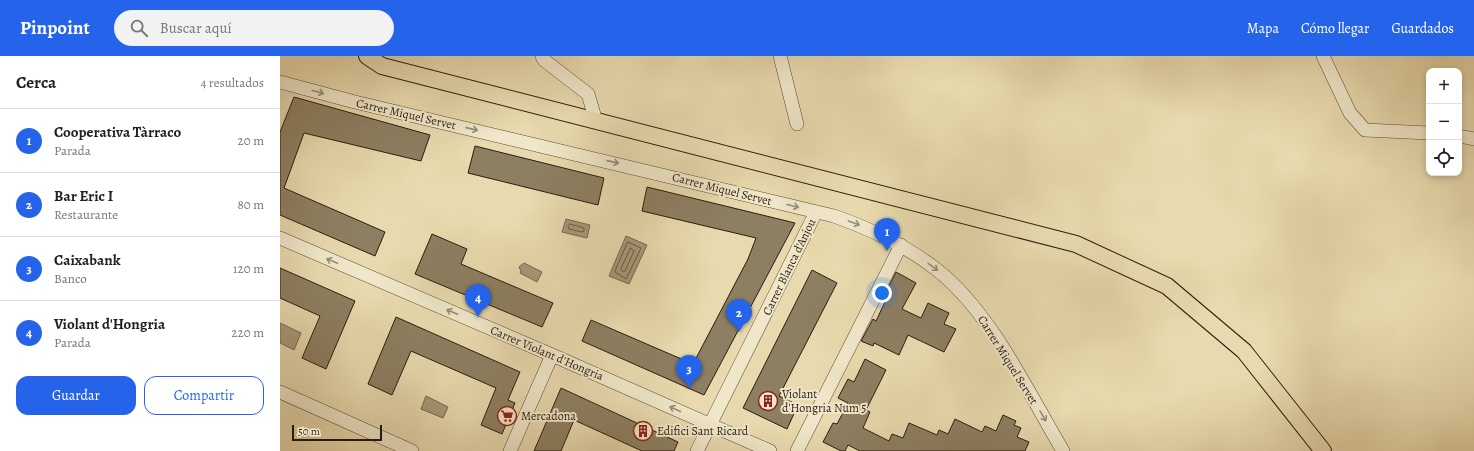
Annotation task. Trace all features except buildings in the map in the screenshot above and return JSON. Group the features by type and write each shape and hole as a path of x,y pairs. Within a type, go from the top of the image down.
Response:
{"main road":[{"path":"367,56 382,66 1076,244 1167,286 1244,351 1323,451"}],"street":[{"path":"542,56 544,60 588,94 596,121"},
{"path":"780,56 797,124"},
{"path":"1323,56 1350,113 1365,130 1426,133"},
{"name":"Carrer Miquel Servet","path":"280,82 355,102 816,212 868,228 901,245 937,270 975,307 994,334 1063,451"},
{"path":"1462,137 1474,139"},
{"name":"Carrer Blanca d'Anjou","path":"697,451 816,212"},
{"name":"Carrer Violant d'Hongria","path":"280,238 770,451"},
{"path":"797,451 901,245"},
{"path":"510,451 552,355"},
{"path":"280,392 412,451"}],"water":[{"path":"566,219 590,225 587,238 562,232"},
{"path":"626,236 647,245 629,284 609,276"},
{"path":"524,263 542,272 537,282 520,273 521,271 519,267"},
{"path":"280,323 301,333 294,350 280,343"},
{"path":"426,396 448,407 443,418 421,409"}],"place":[{"name":"Cooperativa Tàrraco","path":"887,251"},
{"name":"Violant d'Hongria","path":"478,317"},
{"name":"Bar Eric I","path":"739,332"},
{"name":"Caixabank","path":"689,388"},
{"name":"Violant d'Hongria Num 5","path":"768,401"},
{"name":"Mercadona","path":"507,416"},
{"name":"Edifici Sant Ricard","path":"643,431"}]}
